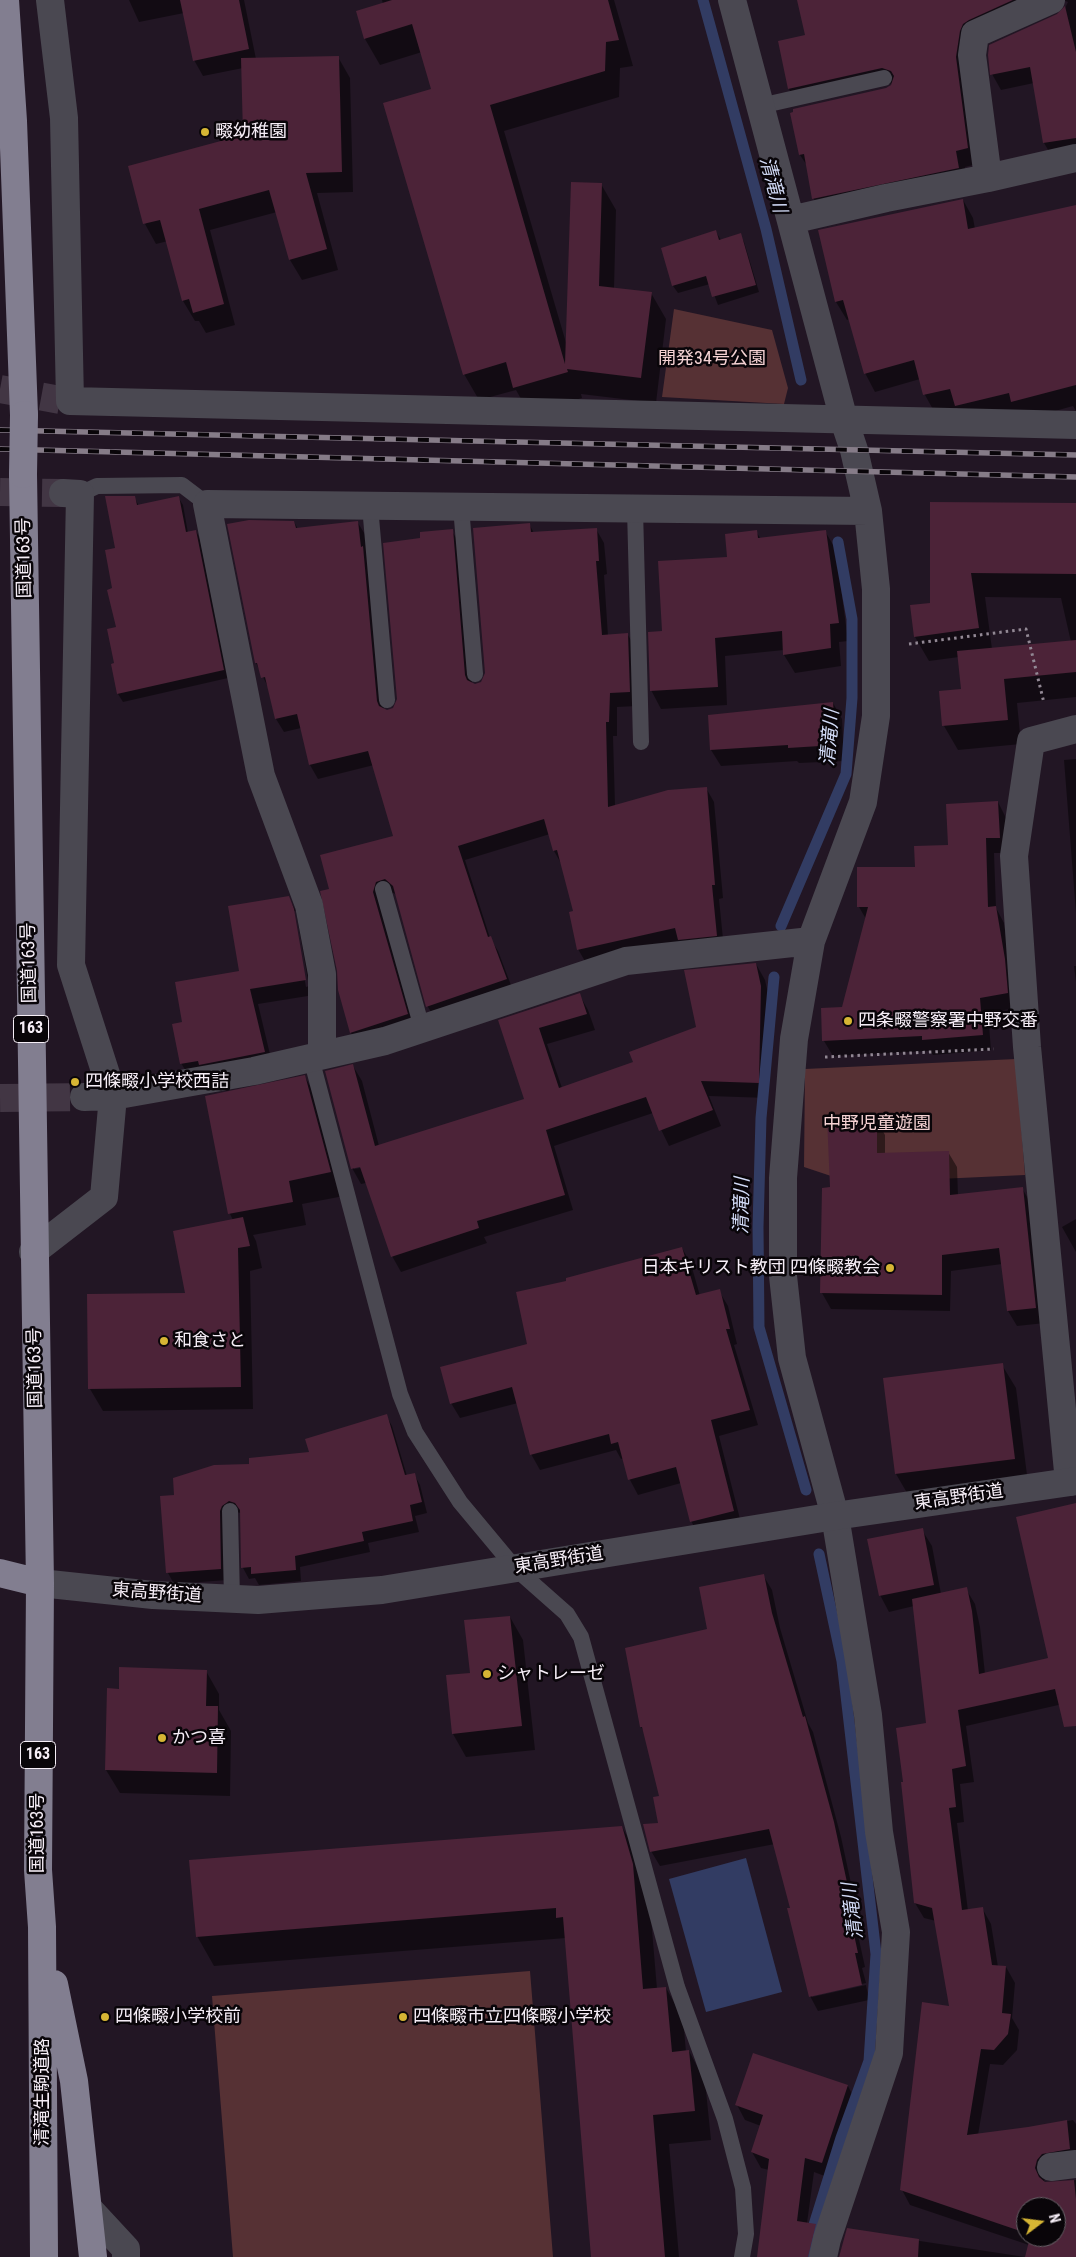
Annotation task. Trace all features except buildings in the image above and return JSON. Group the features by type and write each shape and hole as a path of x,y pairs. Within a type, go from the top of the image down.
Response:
{"highway":[{"name":"国道163号","path":"5,0 13,121 24,415 33,1252 40,1583 38,1870 42,1926"},
{"path":"0,1573 40,1583"},
{"path":"42,1926 74,2081 93,2257"},
{"name":"清滝生駒道路","path":"42,1926 44,2257"}],"street":[{"path":"50,0 64,118 65,400 1076,425"},
{"path":"732,0 844,420 854,450 868,511 876,589 876,716 863,802 811,942 793,1059 783,1178 783,1276 792,1358 835,1516 868,1715 880,1832 896,1932 889,2054 827,2239 823,2257"},
{"path":"988,178 972,55 975,34 1052,0"},
{"path":"791,220 1076,158"},
{"path":"33,1252 104,1197 113,1096 71,964 71,494"},
{"path":"317,1056 322,974 309,905 261,776 207,504 868,511"},
{"path":"1072,1482 1027,1047 1014,856 1031,741 1076,728"},
{"path":"84,1096 113,1096 254,1071 385,1040 626,961 811,942"},
{"name":"東高野街道","path":"40,1583 153,1595 258,1600 382,1590 835,1516 1072,1482"},
{"path":"88,2208 126,2249 126,2257"}],"lane":[{"path":"760,106 884,78"},
{"path":"71,494 97,486 182,485 207,504"},
{"path":"370,506 387,700"},
{"path":"460,507 475,674"},
{"path":"636,509 641,742"},
{"path":"383,888 422,1028"},
{"path":"317,1056 400,1394 416,1432 460,1502 515,1568 567,1614 581,1637 677,1987 725,2119 743,2188 746,2234 742,2257"},
{"path":"230,1511 232,1599"}],"path":[{"path":"876,648 1026,629 1045,708"},
{"path":"793,1059 1027,1047"}],"green space":[{"name":"開発34号公園","path":"674,309 772,330 788,388 784,404 662,397"},
{"name":"中野児童遊園","path":"1016,1059 1025,1175 852,1183 804,1167 805,1069"},
{"path":"530,1971 553,2257 233,2257 212,1996"}],"water":[{"path":"746,1858 782,1992 706,2012 669,1879"}],"waterway":[{"name":"清滝川","path":"703,0 766,229 801,380"},
{"name":"清滝川","path":"781,926 846,774 852,698 852,619 838,542"},
{"name":"清滝川","path":"774,977 761,1118 758,1227 759,1327 806,1490"},
{"name":"清滝川","path":"804,2257 841,2138 869,2061 876,1954 842,1661 819,1554"}],"tunnel":[{"path":"0,389 60,400"},
{"path":"0,492 63,493"},
{"path":"0,1098 84,1097"}],"railway":[{"path":"0,430 1076,455"},
{"path":"0,449 1076,477"}],"place":[{"name":"畷幼稚園","path":"205,132"},
{"name":"四条畷警察署中野交番","path":"848,1021"},
{"name":"四條畷小学校西詰","path":"75,1082"},
{"name":"日本キリスト教団 四條畷教会","path":"890,1268"},
{"name":"和食さと","path":"164,1341"},
{"name":"シャトレーゼ","path":"487,1674"},
{"name":"かつ喜","path":"162,1738"},
{"name":"四條畷小学校前","path":"105,2017"},
{"name":"四條畷市立四條畷小学校","path":"403,2017"}]}
